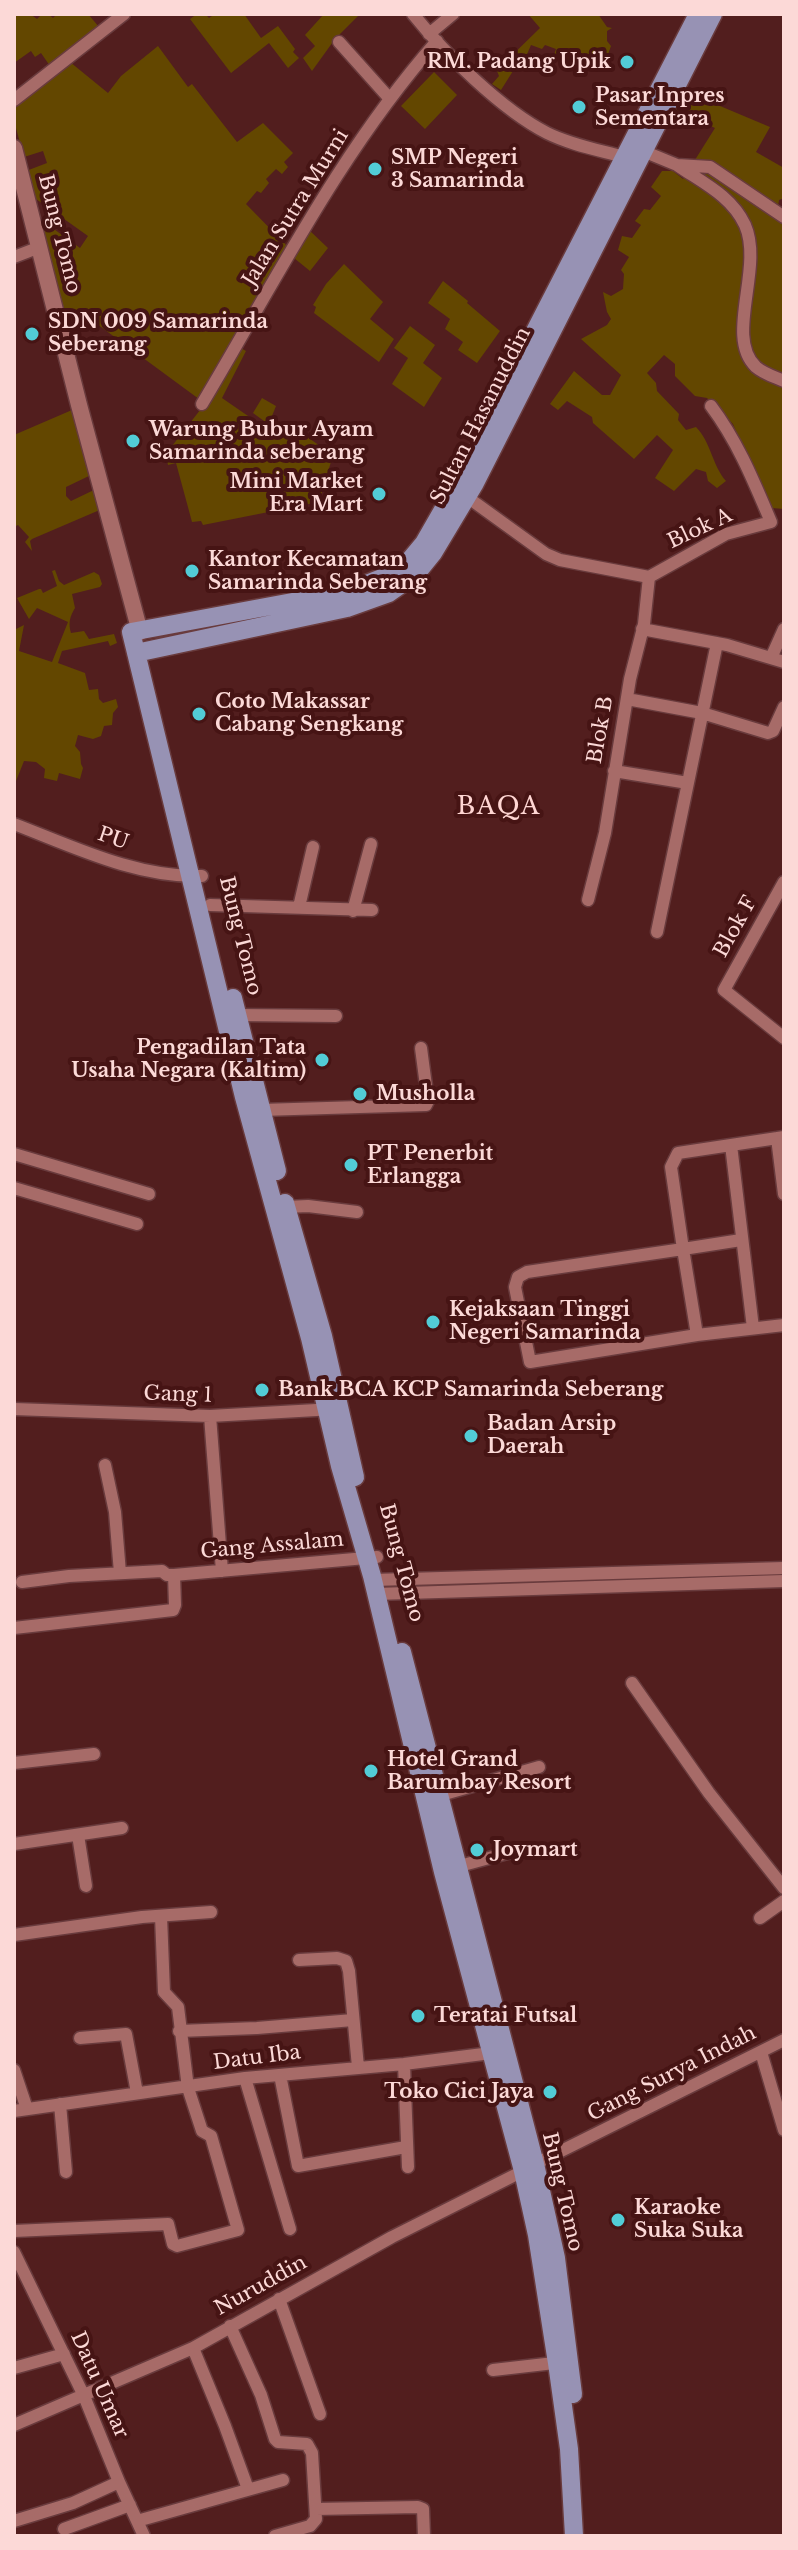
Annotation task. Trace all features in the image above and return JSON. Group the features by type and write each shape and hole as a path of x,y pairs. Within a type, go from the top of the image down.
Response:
{"main road":[{"name":"Sultan Hasanuddin","path":"460,492 534,333 698,14"},
{"name":"Sultan Hasanuddin","path":"140,652 294,611 389,575 409,561 460,492 713,14"},
{"name":"Sultan Hasanuddin","path":"136,632 177,623 294,611"},
{"path":"177,623 180,642"},
{"name":"Bung Tomo","path":"136,632 266,1152 334,1409 352,1465 421,1752 456,1867 498,2052 529,2168 537,2235 563,2361 585,2536"},
{"name":"Bung Tomo","path":"196,877 210,905 261,1110 266,1152 286,1207 334,1409"},
{"name":"Bung Tomo","path":"438,1808 483,1988"},
{"name":"Bung Tomo","path":"574,2536 576,2473"}],"street":[{"path":"14,100 124,14"},
{"path":"413,14 433,38 494,94 545,132 624,157"},
{"name":"Jalan Sutra Murni","path":"202,404 328,187 453,14"},
{"path":"339,42 390,99"},
{"name":"Bung Tomo","path":"14,148 133,610 136,632"},
{"path":"643,151 677,165 729,201 744,223 748,235 750,276 742,339 756,367 784,381"},
{"path":"677,165 710,167 784,217"},
{"path":"14,257 40,247"},
{"name":"Blok A","path":"649,577 726,534 771,522 737,447 711,406"},
{"path":"460,492 546,554 560,560 649,577"},
{"name":"Blok B","path":"588,900 605,833 627,699 642,632 649,577"},
{"path":"771,658 784,629"},
{"path":"642,632 717,643 784,662"},
{"path":"657,932 717,643"},
{"path":"627,699 702,713 768,733 773,731 784,707"},
{"path":"614,771 688,783"},
{"name":"PU","path":"14,824 134,868 178,877 196,877"},
{"path":"353,911 371,844"},
{"path":"299,907 313,847"},
{"name":"Blok F","path":"784,882 724,990 784,1038"},
{"path":"210,905 372,910"},
{"path":"237,1015 336,1016"},
{"path":"261,1110 426,1105 421,1048"},
{"path":"697,1335 671,1167 674,1157 678,1153 780,1138 784,1194"},
{"path":"731,1145 753,1328"},
{"path":"14,1154 149,1194"},
{"path":"14,1188 137,1224"},
{"path":"286,1207 308,1206 357,1212"},
{"path":"741,1240 527,1272 518,1277 515,1287 530,1362 697,1335 784,1325"},
{"name":"Gang 1","path":"14,1409 210,1416 334,1409"},
{"path":"210,1416 222,1571"},
{"path":"105,1465 115,1512 120,1573"},
{"name":"Gang Assalam","path":"14,1628 173,1610 174,1575 372,1558"},
{"path":"380,1586 784,1568"},
{"path":"22,1582 162,1571 174,1575"},
{"path":"380,1586 784,1581"},
{"path":"632,1683 709,1793 784,1888"},
{"path":"14,1763 94,1754"},
{"path":"438,1808 539,1767"},
{"path":"14,1844 122,1828"},
{"path":"78,1835 86,1886"},
{"path":"456,1867 522,1849"},
{"path":"760,1918 784,1901"},
{"path":"14,1935 211,1912"},
{"path":"14,2231 168,2224 173,2244 177,2246 238,2230 211,2136 202,2131 188,2088 178,2007 163,1989 161,1916"},
{"path":"299,1960 337,1958 346,1961 358,2067"},
{"path":"179,2031 353,2020"},
{"path":"80,2038 126,2034 137,2093"},
{"name":"Gang Surya Indah","path":"529,2168 784,2040"},
{"name":"Datu Iba","path":"20,2110 245,2078 498,2052"},
{"path":"761,2052 784,2130"},
{"path":"404,2064 408,2167"},
{"path":"14,2070 20,2110"},
{"path":"280,2075 298,2166 406,2147"},
{"path":"245,2078 290,2229"},
{"path":"60,2104 66,2172"},
{"name":"Nuruddin","path":"14,2425 193,2348 392,2237 529,2168"},
{"name":"Datu Umar","path":"14,2252 17,2265 84,2396 144,2536"},
{"path":"279,2299 320,2414"},
{"path":"230,2326 261,2395 275,2439 309,2446 312,2453 316,2519 310,2526 275,2536"},
{"path":"193,2348 248,2489"},
{"path":"14,2368 64,2354"},
{"path":"493,2370 563,2361"},
{"path":"137,2521 283,2480"},
{"path":"14,2521 73,2503 119,2482"},
{"path":"64,2529 130,2505"},
{"path":"316,2509 418,2507 423,2509 424,2536"}],"shaded area":[{"path":"14,14 30,14 37,19 42,14 53,18 57,14 88,14 99,27 50,66 41,53 35,57 31,51 14,63"},
{"path":"197,14 205,14 209,18 215,14 244,14 261,38 278,26 299,58 288,68 269,43 231,73 190,19"},
{"path":"324,14 360,14 335,39 312,71 303,58 315,46 305,35"},
{"path":"528,14 598,14 607,27 612,28 607,31 607,41 611,46 605,63 599,70 554,55 556,49 531,45 525,59 501,90 492,84 499,76 498,69 540,28"},
{"path":"158,46 188,87 192,84 237,142 263,123 293,153 284,162 288,167 282,174 276,169 266,179 269,183 261,193 257,191 246,204 289,248 203,402 82,313 74,319 65,320 40,219 80,248 88,236 36,199 26,171 47,163 43,151 24,157 14,121 14,103 70,62 108,93 121,76"},
{"path":"434,72 457,95 425,129 401,106"},
{"path":"682,90 770,127 756,152 784,168 784,198 779,200 778,207 784,209 784,509 772,508 758,484 733,424 707,398 695,396 675,376 675,364 664,355 647,373 656,383 657,391 679,414 678,420 686,430 696,427 705,440 726,481 717,488 708,481 706,472 696,469 674,491 655,478 673,450 657,435 634,459 593,423 592,417 567,401 558,410 550,404 574,371 602,395 610,395 621,375 581,339 607,325 611,319 603,292 611,296 623,289 624,274 621,270 629,257 618,250 622,236 632,238 641,225 635,221 644,209 650,210 661,196 651,187 662,171 673,171 683,179 715,128 674,109"},
{"path":"308,229 328,248 310,271 294,258"},
{"path":"344,264 383,302 370,319 394,339 379,362 314,313 316,307 313,305"},
{"path":"443,281 500,331 477,363 458,350 463,342 445,329 450,319 428,303"},
{"path":"410,326 435,345 423,363 442,378 424,407 392,384 408,358 394,348"},
{"path":"239,347 246,351 222,398 251,418 244,430 253,437 264,421 253,413 262,398 276,406 270,421 279,427 291,430 293,427 333,455 319,502 203,525 201,521 192,522 176,463 168,465 164,446 172,446 204,405"},
{"path":"72,410 91,475 66,487 66,496 71,501 96,489 102,509 32,539 32,551 25,542 29,537 18,525 14,527 14,435"},
{"path":"55,570 64,585 94,572 99,575 100,587 72,594 75,608 70,620 71,633 84,631 89,639 114,634 117,643 110,646 108,641 62,651 58,663 85,673 89,690 98,689 99,699 103,703 116,699 118,707 113,713 112,725 104,726 101,736 93,739 78,735 75,746 80,752 83,768 80,779 59,773 57,781 44,778 45,769 36,762 24,761 14,786 14,630 24,625 19,651 52,662 68,622 37,608 29,619 17,598 39,589 43,593 57,586 52,571"}],"place":[{"name":"RM. Padang Upik","path":"627,62"},
{"name":"Pasar Inpres Sementara","path":"579,107"},
{"name":"SMP Negeri 3 Samarinda","path":"375,169"},
{"name":"SDN 009 Samarinda Seberang","path":"32,334"},
{"name":"Warung Bubur Ayam Samarinda seberang","path":"133,441"},
{"name":"Mini Market Era Mart","path":"379,494"},
{"name":"Kantor Kecamatan Samarinda Seberang","path":"192,571"},
{"name":"Coto Makassar Cabang Sengkang","path":"199,714"},
{"name":"Pengadilan Tata Usaha Negara (Kaltim)","path":"322,1060"},
{"name":"Musholla","path":"360,1094"},
{"name":"PT Penerbit Erlangga","path":"351,1165"},
{"name":"Kejaksaan Tinggi Negeri Samarinda","path":"433,1322"},
{"name":"Bank BCA KCP Samarinda Seberang","path":"262,1390"},
{"name":"Badan Arsip Daerah","path":"471,1436"},
{"name":"Hotel Grand Barumbay Resort","path":"371,1771"},
{"name":"Joymart","path":"477,1850"},
{"name":"Teratai Futsal","path":"418,2016"},
{"name":"Toko Cici Jaya","path":"550,2092"},
{"name":"Karaoke Suka Suka","path":"618,2220"}],"district":[{"name":"BAQA","path":"499,807"}]}
